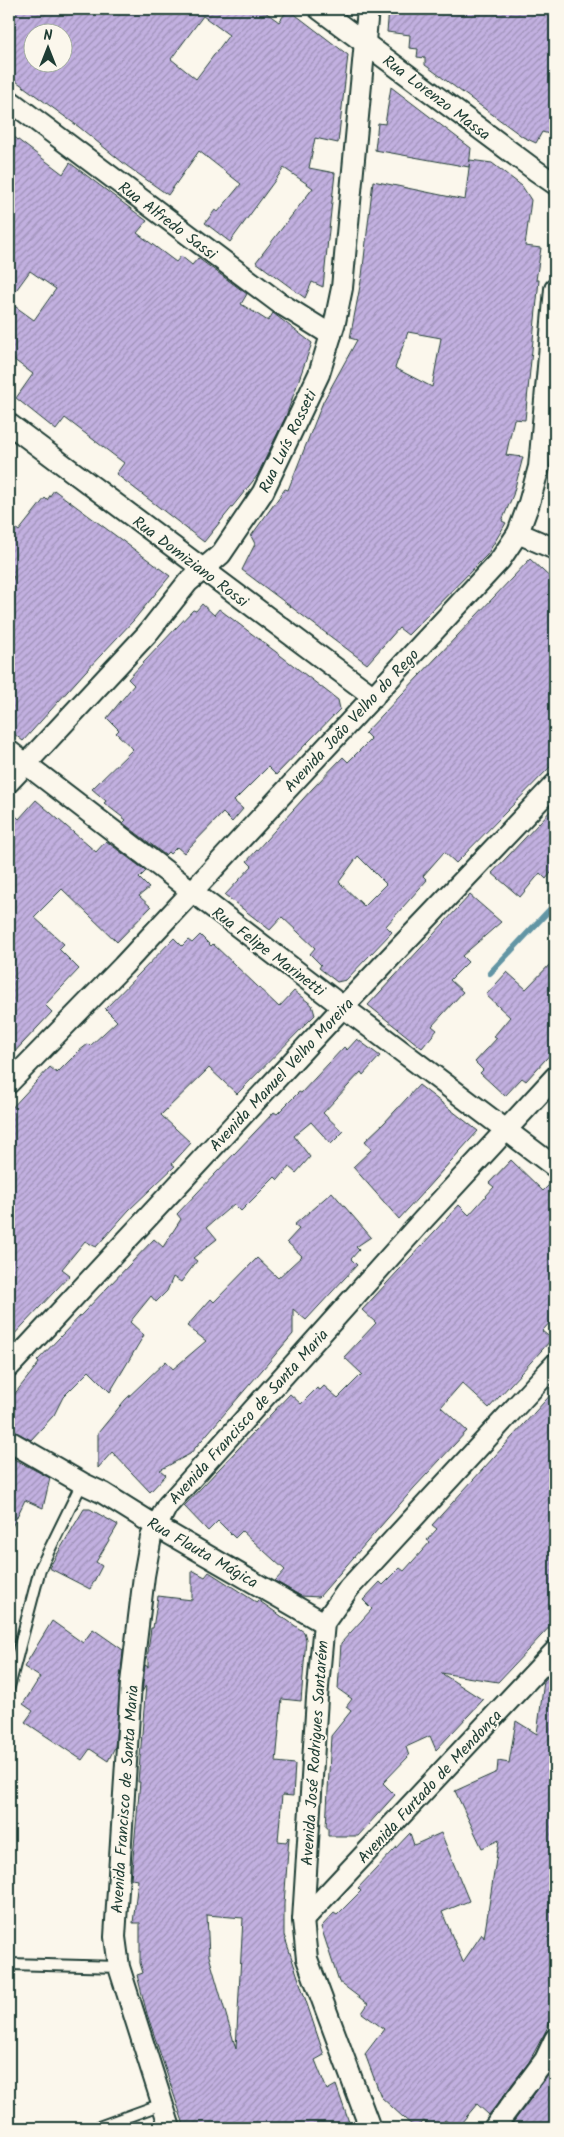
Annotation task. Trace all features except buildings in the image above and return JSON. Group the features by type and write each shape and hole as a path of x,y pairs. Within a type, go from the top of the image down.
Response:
{"street":[{"name":"Rua Lorenzo Massa","path":"319,9 555,184"},
{"name":"Rua Luís Rosseti","path":"9,782 146,634 188,582 221,554 263,492 319,374 331,335 342,288 368,9"},
{"name":"Rua Alfredo Sassi","path":"9,100 278,302 331,335"},
{"name":"Avenida João Velho do Rego","path":"9,1083 123,966 500,560 518,533 539,467 555,289"},
{"name":"Rua Domiziano Rossi","path":"9,424 374,697"},
{"path":"518,533 555,549"},
{"name":"Rua Felipe Marinetti","path":"9,751 555,1167"},
{"name":"Avenida Manuel Velho Moreira","path":"9,1367 343,1007 555,784"},
{"name":"Avenida Francisco de Santa Maria","path":"170,2128 119,1967 115,1936 131,1683 144,1576 151,1537 173,1498 422,1221 555,1077"},
{"name":"Avenida José Rodrigues Santarém","path":"370,2128 307,1958 303,1920 324,1623 349,1588 555,1364"},
{"name":"Rua Flauta Mágica","path":"9,1441 103,1493 156,1526 324,1623"},
{"name":"Avenida Furtado de Mendonça","path":"303,1920 555,1651"},
{"path":"494,2128 545,2060 555,2039"}],"lane":[{"path":"9,1687 40,1569 82,1483"},
{"path":"9,1964 119,1967"},
{"path":"96,2128 162,2104"}],"waterway":[{"path":"490,973 555,904"}]}
